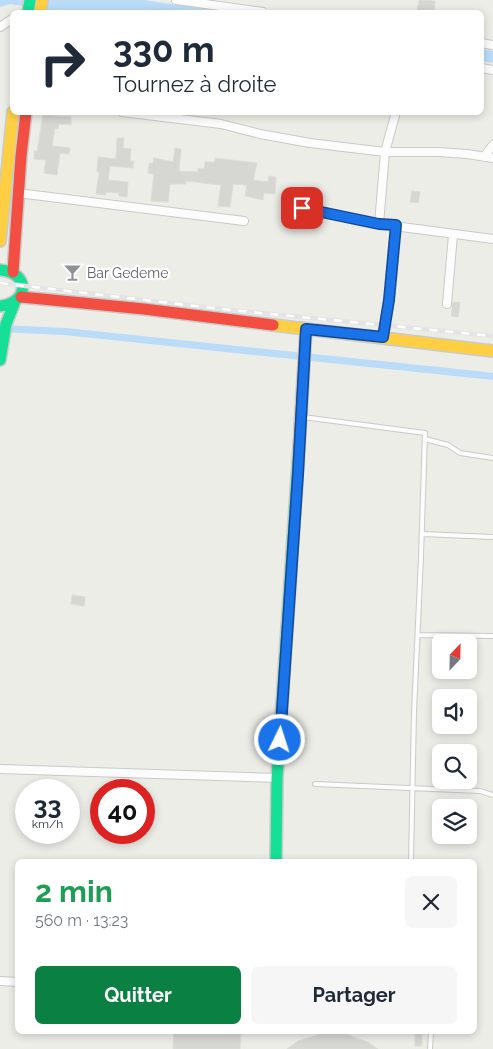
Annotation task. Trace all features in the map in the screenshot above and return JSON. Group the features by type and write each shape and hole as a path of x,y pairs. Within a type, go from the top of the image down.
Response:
{"street":[{"path":"176,0 248,10"},
{"path":"0,241 2,194 13,115"},
{"path":"13,272 26,115"},
{"path":"147,115 221,124 260,134 310,143 385,152 439,152 493,158"},
{"path":"379,224 385,152 395,115"},
{"path":"484,157 493,145"},
{"path":"18,193 244,221"},
{"path":"302,208 379,224 493,239"},
{"path":"383,337 389,300 396,225"},
{"path":"447,304 453,235"},
{"path":"0,270 13,272 23,287 6,324 0,360"},
{"path":"0,306 5,306 17,300 144,309 493,351"},
{"path":"276,859 277,778 306,329"},
{"path":"0,769 277,778"},
{"path":"0,981 15,982"}],"lane":[{"path":"301,417 424,431 411,859"},
{"path":"425,439 448,445 460,453 493,458"},
{"path":"422,534 493,537"},
{"path":"418,636 493,636"},
{"path":"315,784 480,790 493,795"},
{"path":"430,1049 431,1034"}],"water":[{"path":"0,0 144,0 212,10 49,10 10,4 0,7"},
{"path":"484,50 493,51 493,63 484,62"},
{"path":"0,325 66,328 477,371 493,373 493,380 64,335 0,332"}],"building":[{"path":"419,0 435,1 434,10 417,10"},
{"path":"43,115 71,117 71,125 59,124 58,129 55,128 52,146 70,148 69,154 60,153 57,175 44,173 46,160 34,159 34,151 37,152"},
{"path":"117,138 124,138 123,148 131,149 130,161 134,161 133,168 110,166 108,180 128,182 127,197 119,196 119,193 106,192 106,195 96,194 99,172 97,172 98,157 116,159"},
{"path":"175,148 181,149 179,171 198,172 198,168 204,169 205,162 215,162 215,158 257,163 253,180 268,182 269,176 276,177 275,194 264,193 263,200 245,196 247,185 233,184 230,207 218,206 221,185 186,181 186,184 170,184 168,202 151,201 154,174 148,173 149,163 153,163 154,158 173,162"},
{"path":"412,191 420,192 418,203 410,202"},
{"path":"453,302 460,302 458,317 451,316"},
{"path":"72,595 85,597 84,606 71,604"},
{"path":"174,1034 241,1034 240,1049 173,1049"},
{"path":"321,1034 345,1034 368,1042 378,1049 287,1049 298,1041"},
{"path":"415,1034 422,1034 422,1046 415,1046"}],"railway":[{"path":"0,283 230,310 493,336"}],"traffic: fast":[{"path":"28,10 30,0"},
{"path":"0,270 17,276 21,281 22,288 21,294 17,299 10,304 0,306"},
{"path":"0,360 6,324 14,304"},
{"path":"276,859 277,778 299,447"}],"traffic: slow":[{"path":"40,10 42,0"},
{"path":"0,241 13,115"},
{"path":"273,325 493,351"}],"traffic: jam":[{"path":"13,272 26,115"},
{"path":"21,297 144,309 273,325"},
{"path":"299,447 306,329"}],"place":[{"name":"Bar Gedeme","path":"73,273"}],"route":[{"path":"280,740 306,329 383,337 389,300 396,225 379,224 302,208"}]}
